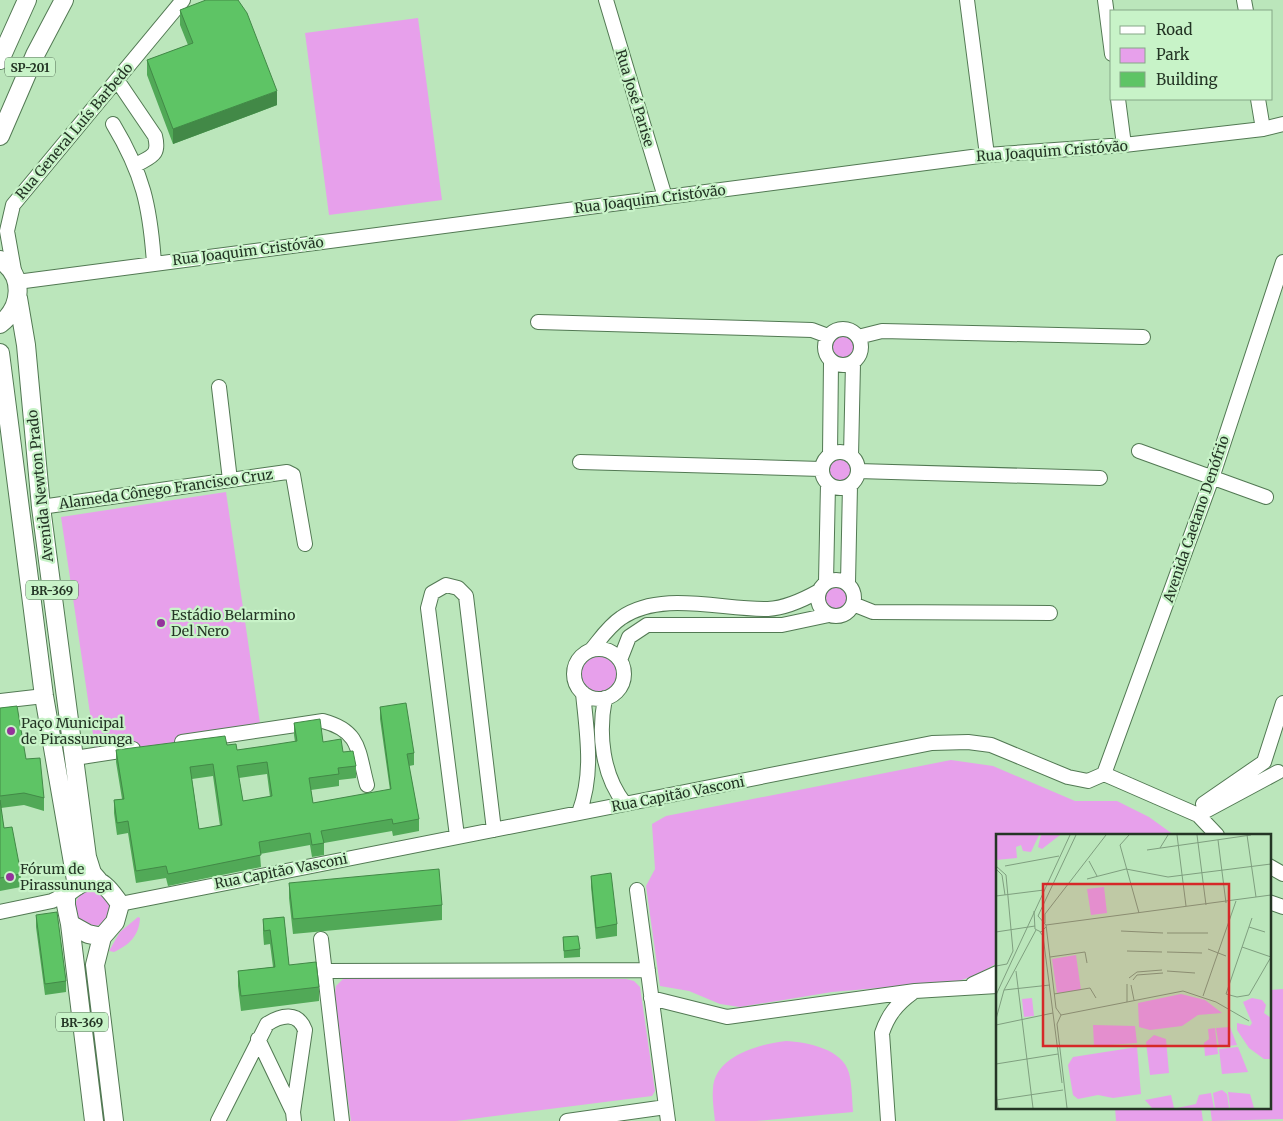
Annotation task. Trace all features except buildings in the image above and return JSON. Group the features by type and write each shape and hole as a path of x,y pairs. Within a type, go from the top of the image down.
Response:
{"main road":[{"name":"SP-201","path":"0,60 4,41 27,0"},
{"name":"SP-201","path":"0,136 35,56 64,0"},
{"path":"0,260 10,268 17,286 14,309 0,324"},
{"name":"Avenida Newton Prado","path":"17,286 26,345 41,506 88,857 92,873 98,880"},
{"name":"Avenida Newton Prado","path":"0,352 44,696 74,877 72,890"},
{"path":"72,890 87,880 98,880"},
{"name":"BR-369","path":"98,880 110,887 120,904 115,922 102,936 95,965 114,1121"},
{"name":"BR-369","path":"72,890 66,905 70,924 94,1121"},
{"path":"70,924 88,934 102,936"}],"street":[{"name":"Rua General Luís Barbedo","path":"17,286 7,232 13,205 183,0"},
{"name":"Rua José Parise","path":"606,0 665,197"},
{"path":"967,0 987,155"},
{"path":"1105,0 1110,39"},
{"path":"117,80 155,136 158,146 155,153 136,165"},
{"path":"1118,100 1124,145"},
{"path":"1258,100 1263,129"},
{"path":"113,124 136,165 150,213 154,263"},
{"name":"Rua Joaquim Cristóvão","path":"17,286 154,263 987,155 1124,145 1263,129 1283,124"},
{"name":"Avenida Caetano Denófrio","path":"1104,774 1212,478 1283,262"},
{"path":"538,322 812,330 828,336 844,329 858,337 882,331 1143,337"},
{"path":"828,336 824,346 827,357 831,362 842,366 853,363 860,354 858,337"},
{"path":"830,454 831,362"},
{"path":"852,456 853,363"},
{"path":"219,387 230,480"},
{"path":"841,451 852,456 858,471 854,482 839,488 828,484 824,480 821,469 822,463 830,454 841,451"},
{"path":"1139,451 1266,497"},
{"path":"580,462 821,469"},
{"path":"858,471 1100,478"},
{"name":"Alameda Cônego Francisco Cruz","path":"41,506 291,473 305,544"},
{"path":"828,484 822,587 818,597 820,608 830,615"},
{"path":"583,694 598,699 613,695 623,683 624,675 620,660 625,643 629,637 647,625 782,625 830,615 841,616 850,610 853,604 854,593 848,583 850,485"},
{"path":"592,649 620,618 650,605 669,603 769,609 797,602 837,579 848,583"},
{"path":"458,836 428,608 432,593 446,585 458,588 466,596 494,830"},
{"path":"853,604 873,612 1050,613"},
{"path":"579,813 590,767 583,694 574,680 575,665 585,652 592,649 608,650 620,660"},
{"path":"0,701 44,696"},
{"path":"606,698 602,724 606,767 613,787 625,804"},
{"path":"1194,813 1264,762 1283,703"},
{"path":"164,744 323,721 339,726 354,737 367,785"},
{"path":"586,726 602,724"},
{"name":"Rua Capitão Vasconi","path":"120,904 932,743 968,742 991,745 1068,777 1088,781 1104,774"},
{"path":"75,758 144,747"},
{"path":"1264,762 1280,772"},
{"path":"590,767 606,767"},
{"path":"1194,813 1280,772"},
{"path":"1104,774 1194,813 1216,834"},
{"path":"1270,867 1283,874"},
{"path":"0,912 52,901 72,890"},
{"path":"567,1121 667,1114 637,890"},
{"path":"1270,902 1283,908"},
{"path":"321,939 342,1121"},
{"path":"325,971 648,970"},
{"path":"961,989 996,973"},
{"path":"651,998 727,1016 915,991 996,986"},
{"path":"888,1121 882,1033 887,1020 898,1003 915,991"},
{"path":"218,1121 267,1024 281,1016 297,1018 305,1030 294,1117"},
{"path":"258,1040 294,1117"}],"green space":[{"path":"418,18 442,200 329,215 305,33"},
{"path":"843,335 851,339 855,347 851,355 843,359 835,355 831,347 835,339"},
{"path":"840,458 848,462 852,470 848,478 840,482 832,478 828,470 832,462"},
{"name":"Estádio Belarmino Del Nero","path":"226,492 261,730 96,754 61,517"},
{"path":"836,586 844,590 848,598 844,606 836,610 828,606 824,598 828,590"},
{"path":"599,656 611,662 617,674 611,686 599,692 587,686 581,674 587,662"},
{"path":"951,760 993,766 1075,801 1117,801 1149,817 1173,834 996,834 996,964 979,974 959,981 832,992 740,1007 720,1004 689,991 660,986 646,886 655,869 652,824 666,816"},
{"path":"93,890 106,895 111,908 106,921 93,926 80,921 75,908 80,895"},
{"path":"138,917 140,918 138,930 129,943 114,952 109,951 120,932"},
{"path":"344,978 626,979 634,981 640,987 655,1091 652,1096 456,1121 351,1121 334,1000 336,986"},
{"path":"1283,989 1283,1119 1212,1121 1210,1108 1270,1108 1270,990"},
{"path":"786,1041 814,1045 840,1058 849,1073 853,1112 756,1121 715,1121 713,1089 715,1078 721,1068 730,1060 752,1049"},
{"path":"1115,1108 1201,1108 1203,1121 1116,1121"}],"place":[{"name":"Estádio Belarmino Del Nero","path":"161,623"},
{"name":"Paço Municipal de Pirassununga","path":"11,731"},
{"name":"Fórum de Pirassununga","path":"10,877"}]}
